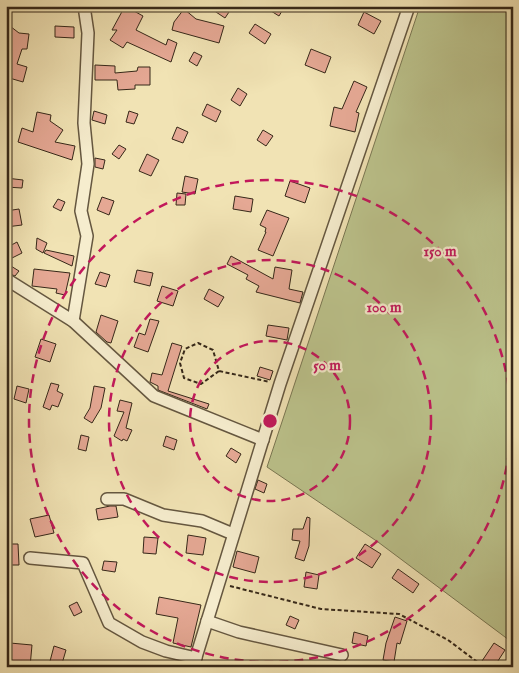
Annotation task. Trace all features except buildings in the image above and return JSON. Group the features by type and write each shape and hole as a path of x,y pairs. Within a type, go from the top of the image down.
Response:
{"street":[{"path":"74,321 88,236 81,212 88,164 84,123 88,33 84,6"},
{"path":"30,558 83,563 109,623 150,645 194,662 280,384 409,6"},
{"path":"6,279 74,321 154,396 263,440"},
{"path":"107,499 124,499 163,515 202,520 233,534"},
{"path":"207,621 239,632 342,655"}],"path":[{"path":"219,371 213,350 198,343 185,349 180,363 184,378 201,384 219,371 280,384"},
{"path":"218,582 320,609 399,614 448,640 484,667"}],"green space":[{"path":"420,6 513,6 513,643 378,542 267,467"}]}
